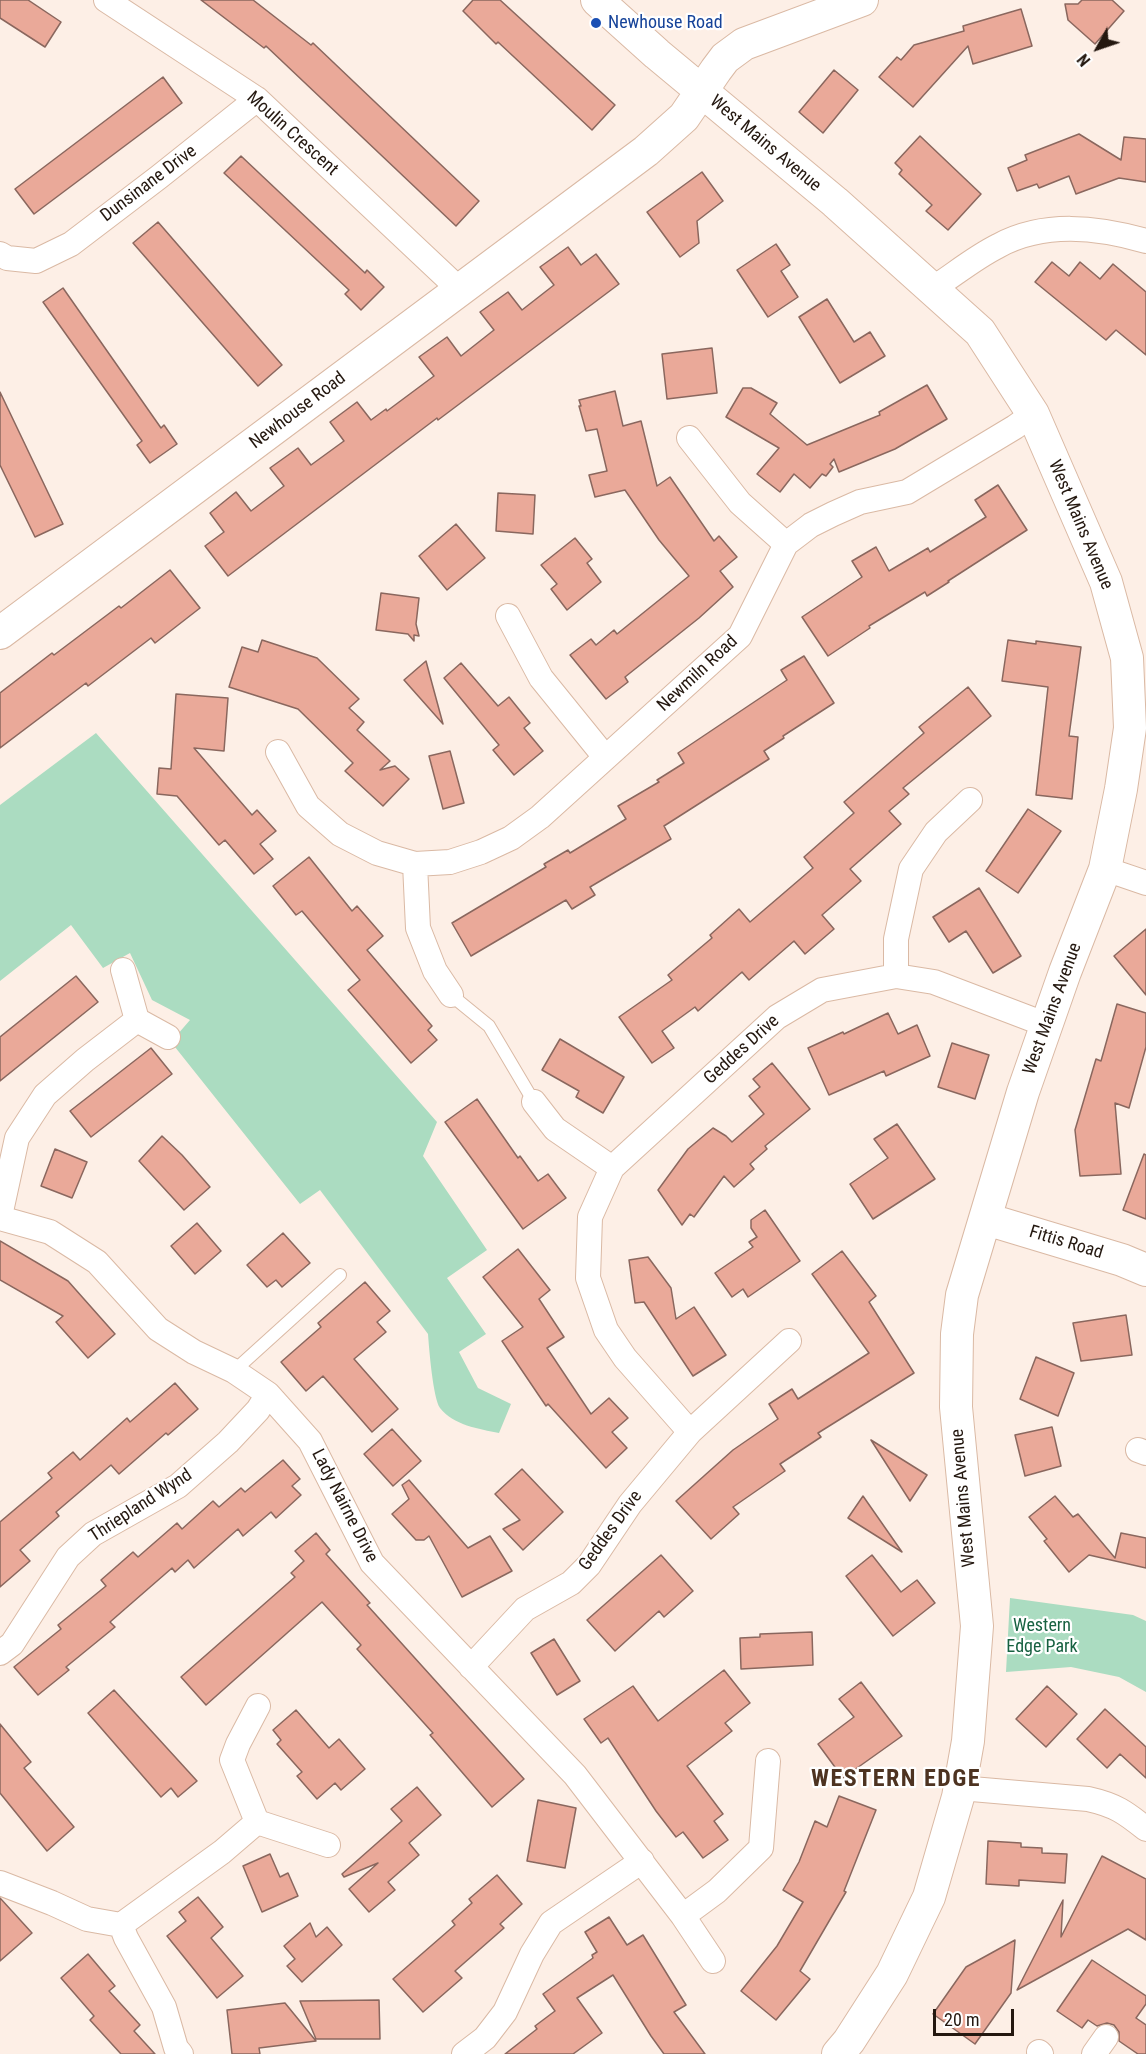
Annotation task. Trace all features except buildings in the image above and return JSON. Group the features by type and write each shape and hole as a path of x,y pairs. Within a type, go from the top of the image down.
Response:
{"street":[{"name":"Moulin Crescent","path":"106,0 257,99 460,290"},
{"name":"West Mains Avenue","path":"597,0 700,90 836,202 980,332 1033,414 1106,582 1132,658 1130,728 1105,869 1023,1092 962,1295 957,1334 956,1407 977,1626 968,1741 960,1788 929,1897 892,1974 849,2041 838,2054"},
{"name":"Newhouse Road","path":"0,633 646,151 684,117 700,90 725,58 744,44 861,0"},
{"name":"Dunsinane Drive","path":"0,254 8,258 36,261 71,244 257,99"},
{"path":"932,289 995,247 1013,238 1076,228 1097,229 1146,241"},
{"name":"Newmiln Road","path":"278,752 308,806 340,834 377,853 415,864 450,862 481,852 511,838 540,817 740,636 786,544 811,525 860,502 907,492 1033,414"},
{"path":"689,438 740,503 786,544"},
{"path":"508,616 541,678 605,757"},
{"path":"896,976 896,939 911,869 936,832 970,800"},
{"path":"415,864 418,928 435,971 452,995"},
{"path":"1105,869 1146,883"},
{"path":"123,970 137,1020 168,1037"},
{"name":"Geddes Drive","path":"690,1432 618,1349 606,1330 588,1278 590,1217 612,1168 777,1017 822,990 896,976 934,982 1047,1025"},
{"path":"0,1217 17,1138 45,1095 85,1060 137,1020"},
{"path":"534,1102 555,1129 612,1168"},
{"name":"Lady Nairne Drive","path":"0,1217 50,1232 97,1262 158,1329 194,1352 234,1371 268,1394 310,1441 372,1563 575,1775 683,1916 713,1961"},
{"name":"Fittis Road","path":"986,1219 1122,1260 1146,1270"},
{"name":"Geddes Drive","path":"471,1667 525,1609 571,1584 589,1565 630,1504 690,1432 789,1341"},
{"name":"Thriepland Wynd","path":"0,1653 12,1644 68,1557 93,1534 178,1486 228,1442 258,1410 268,1394"},
{"path":"257,1822 232,1760 258,1706"},
{"path":"683,1916 717,1891 761,1848 768,1761"},
{"path":"960,1788 1088,1799 1122,1809 1146,1829"},
{"path":"257,1822 328,1845"},
{"path":"0,1884 87,1919 121,1925 222,1852 257,1822"},
{"path":"464,2054 485,2038 505,2012 532,1954 551,1923 642,1861"},
{"path":"121,1925 164,2007 176,2048 181,2054"}],"lane":[{"path":"452,995 489,1026 534,1102"},
{"path":"234,1371 340,1275"}],"green space":[{"path":"96,733 437,1122 423,1156 487,1250 447,1278 486,1334 459,1352 478,1388 511,1404 499,1433 459,1422 445,1414 440,1408 433,1384 428,1334 320,1190 300,1204 171,1042 190,1020 152,1000 130,953 103,968 71,925 0,981 0,805"},
{"name":"Western Edge Park","path":"1010,1598 1133,1615 1146,1621 1146,1692 1119,1677 1071,1667 1006,1672"}],"place":[{"name":"Newhouse Road","path":"596,23"}],"district":[{"name":"WESTERN EDGE","path":"896,1780"}]}
